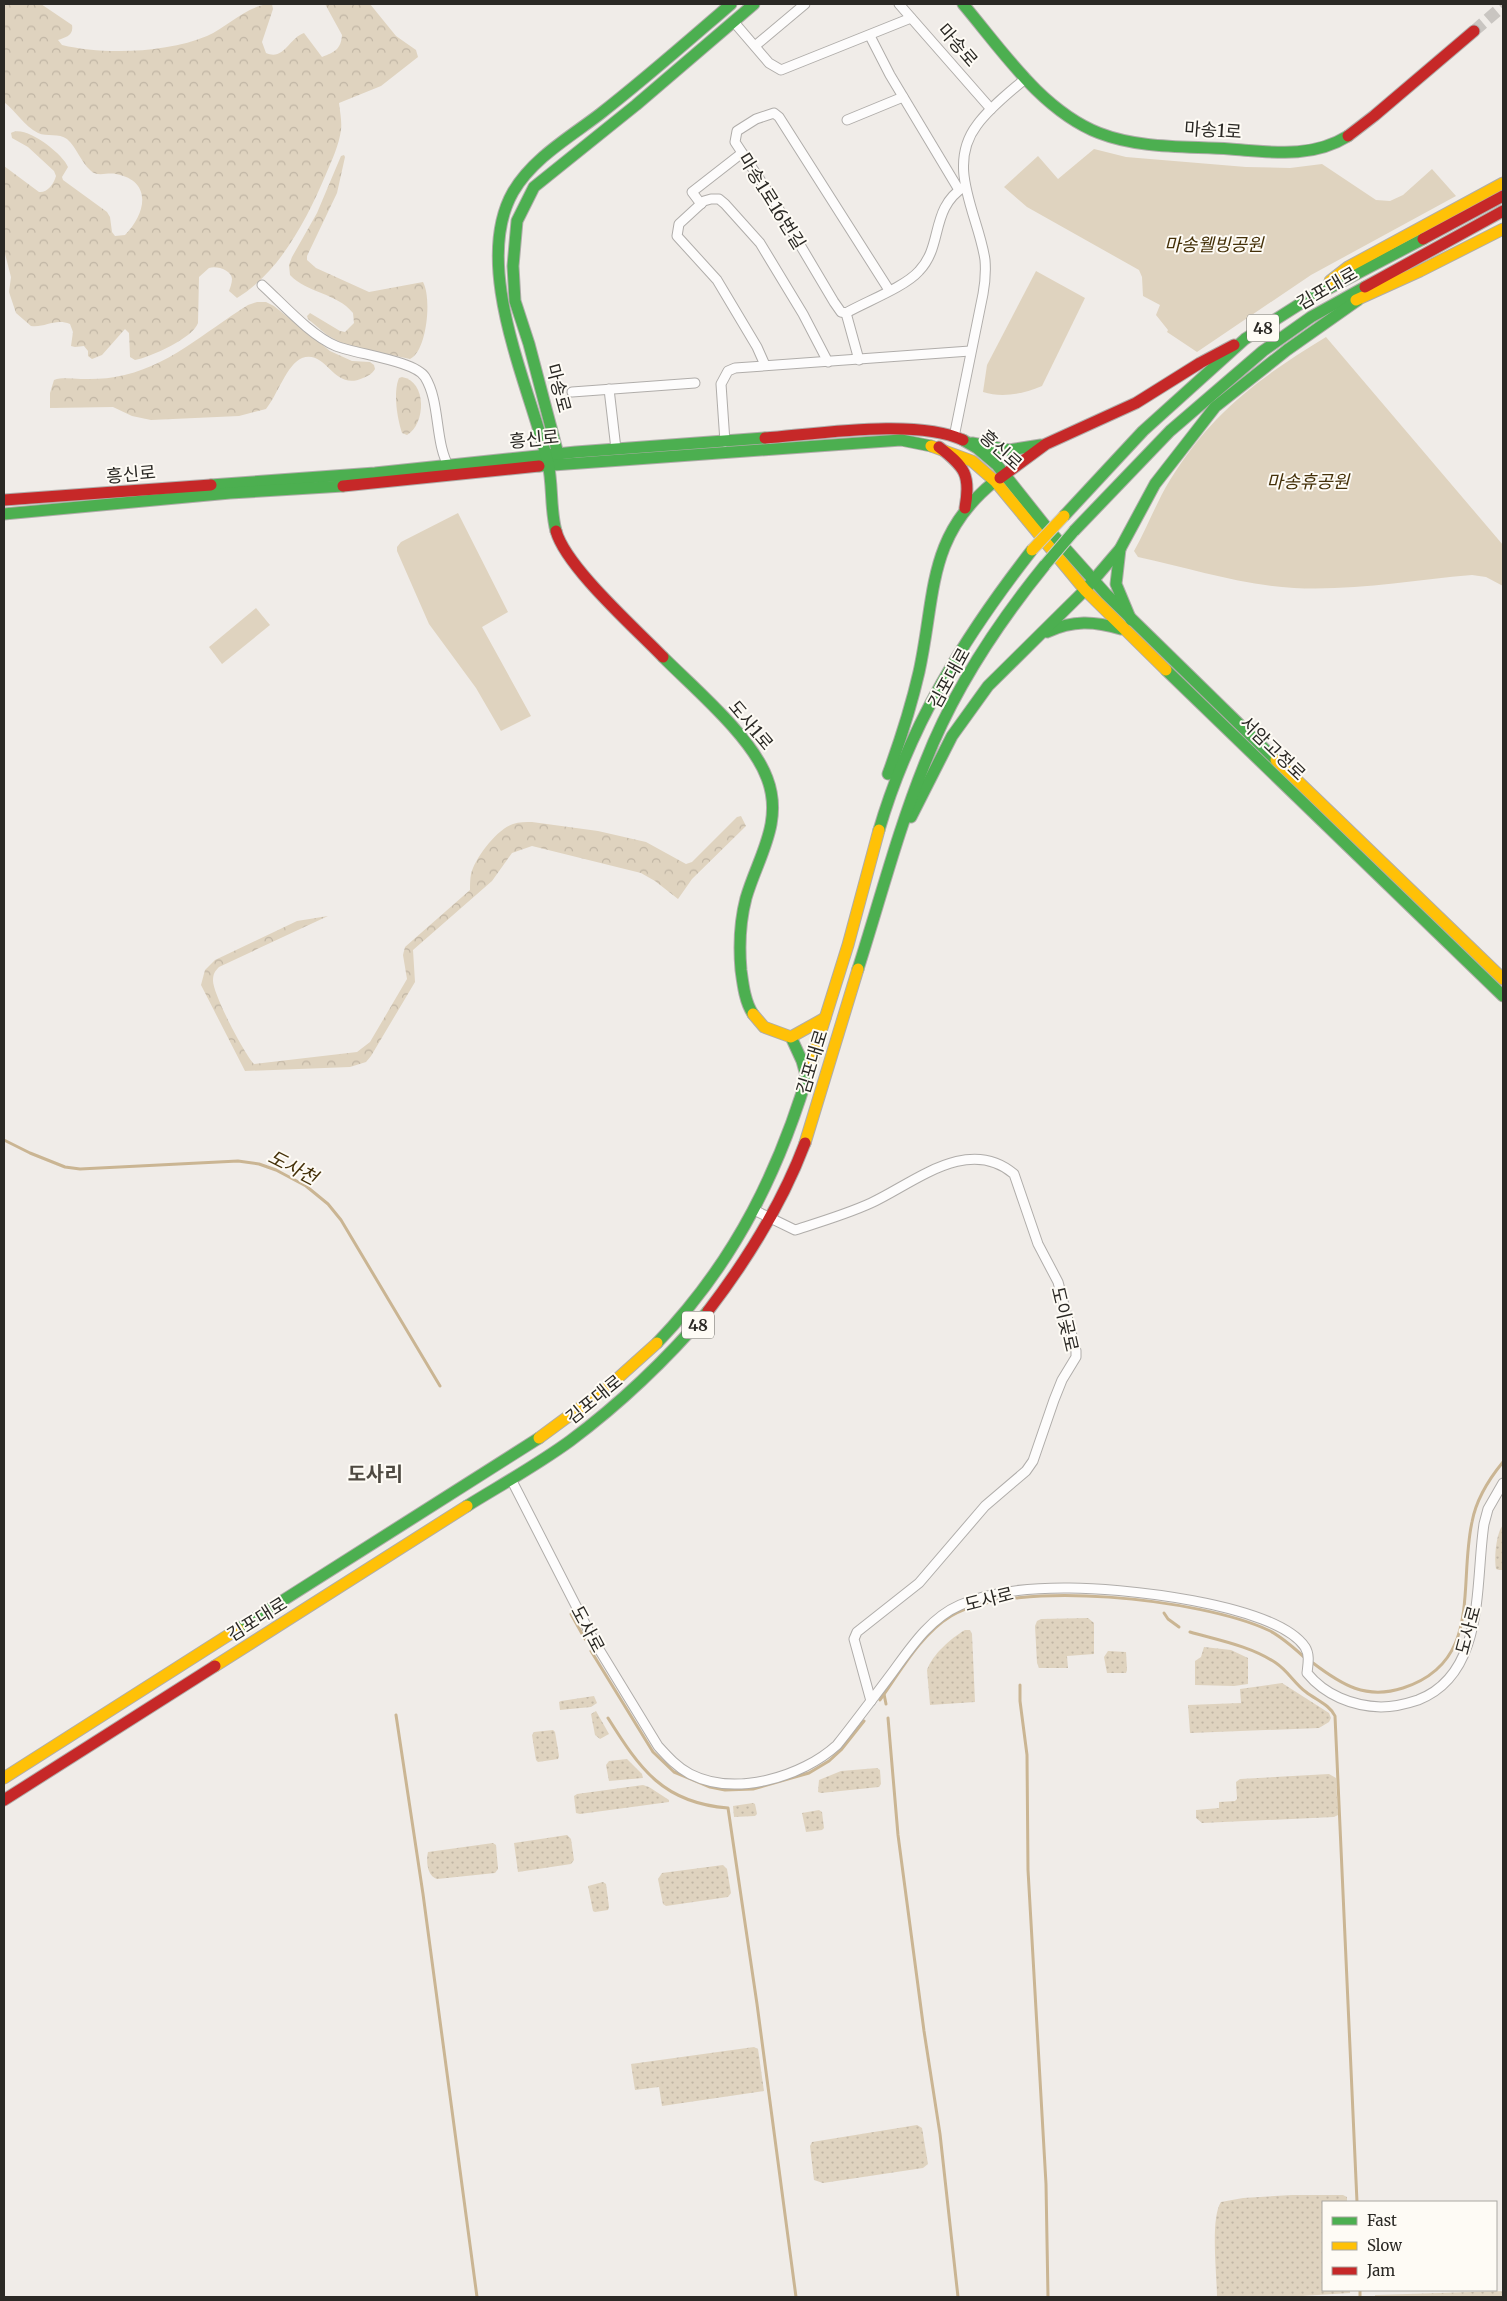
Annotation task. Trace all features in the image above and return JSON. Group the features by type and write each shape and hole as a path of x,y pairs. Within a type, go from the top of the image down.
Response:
{"main road":[{"name":"마송로","path":"547,460 500,296 498,269 503,218 512,192 531,168 602,113 731,4"},
{"name":"마송로","path":"558,454 529,344 515,301 513,266 517,221 534,187 636,105 754,4"},
{"name":"마송1로","path":"963,4 1026,78 1056,109 1070,119 1086,128 1111,137 1132,141 1214,148 1303,151 1319,149 1335,143 1355,130 1474,31"},
{"path":"1303,302 1348,267 1503,183"},
{"name":"김포대로","path":"4,1778 496,1466 576,1413 637,1361 680,1319 710,1280 754,1210 783,1150 807,1079 896,777 921,720 958,652 998,593 1032,550 1143,431 1246,339 1303,302 1503,196"},
{"name":"김포대로","path":"4,1800 511,1479 591,1426 637,1388 669,1357 723,1295 771,1219 790,1180 804,1145 896,848 925,762 961,688 1017,599 1074,531 1170,431 1263,351 1311,317 1503,211"},
{"path":"1311,317 1358,300 1503,228"},
{"path":"896,848 952,736 988,686 1085,590 1120,548 1155,484 1215,407 1287,350 1358,300"},
{"path":"876,847 884,786 906,723 919,672 940,559 947,539 958,518 978,494 1046,444 1136,403 1200,363 1246,339"},
{"name":"흥신로","path":"558,454 891,429 925,430 966,441 1006,474 1030,517"},
{"name":"흥신로","path":"4,514 230,493 335,486 547,460 901,440 921,442 939,447 972,461 995,481 1030,517"},
{"path":"966,441 1008,450 1046,444"},
{"path":"939,447 958,462 968,473 969,490 964,511"},
{"path":"547,460 558,454"},
{"name":"도사1로","path":"547,460 554,525 562,550 589,581 736,732 757,756 765,772 772,799 773,824 767,849 752,884 744,911 742,980 747,1004 754,1017 770,1030 791,1037"},
{"name":"흥신로","path":"4,500 451,471"},
{"name":"서암고정로","path":"1030,517 1130,620 1503,980"},
{"name":"서암고정로","path":"1030,517 1085,590 1122,629 1247,746 1503,996"},
{"path":"1120,548 1116,584 1130,620"},
{"path":"1036,638 1057,626 1076,620 1097,622 1122,629"},
{"path":"807,1079 802,1061 791,1037 825,1018"}],"street":[{"path":"755,46 805,4"},
{"name":"마송로","path":"899,4 991,109"},
{"path":"734,22 769,63 781,70 911,18"},
{"path":"870,36 903,97 962,188 984,252 986,272 954,437"},
{"path":"859,360 846,313 910,279 919,271 930,253 939,216 946,204 962,188 966,148 976,126 991,109 1026,78"},
{"path":"847,120 903,97"},
{"name":"마송1로16번길","path":"846,313 841,312 834,302 774,201 735,142 737,131 768,114 774,113 779,117 889,290"},
{"path":"742,153 692,192 701,204 679,224 677,236 717,280 757,347 765,365"},
{"name":"마송1로16번길","path":"701,204 712,198 719,199 760,243 807,321 828,362"},
{"path":"262,285 316,334 333,345 411,366 424,376 451,471"},
{"path":"725,442 721,384 723,376 735,368 970,351"},
{"path":"572,392 695,383"},
{"path":"608,389 616,449"},
{"name":"도이곶로","path":"754,1210 795,1230 862,1207 929,1171 961,1160 972,1158 1006,1167 1014,1174 1038,1244 1058,1282 1076,1351 1076,1357 1062,1380 1054,1400 1033,1461 1026,1471 985,1506 919,1584 857,1632 854,1639 871,1701"},
{"name":"도사로","path":"511,1479 594,1641 658,1746 680,1768 692,1775 724,1783 759,1782 786,1775 822,1759 837,1745 916,1641 945,1612 962,1604 994,1595 1030,1589 1063,1588 1151,1594 1239,1611 1264,1620 1288,1632 1299,1641 1308,1652 1307,1673 1314,1681 1331,1693 1362,1705 1382,1707 1409,1703 1435,1692 1443,1686 1458,1665 1467,1646 1474,1619 1484,1524 1488,1509 1503,1483"}],"green space":[{"path":"4,4 41,4 72,25 72,32 58,40 62,45 96,50 135,51 191,42 215,32 247,11 272,4 273,9 262,42 266,53 272,55 282,52 294,39 304,33 322,57 339,47 342,35 325,4 370,4 396,36 416,50 418,57 381,86 339,103 340,136 310,209 279,259 252,287 237,298 229,291 232,279 229,273 219,268 209,268 199,277 198,323 195,329 188,335 161,351 135,360 130,357 129,333 125,329 102,355 92,359 88,356 88,351 84,346 71,346 73,332 70,324 60,322 31,326 16,313 9,292 11,277 4,250 4,166 39,192 45,191 50,187 56,176 54,171 28,147 12,138 11,133 17,131 34,136 59,155 68,167 62,177 63,180 107,212 110,217 112,232 115,236 125,235 138,218 142,199 141,191 128,178 116,174 96,174 87,167 67,139 60,136 38,133 28,126 4,102"},
{"name":"마송웰빙공원","path":"1094,149 1126,157 1246,167 1290,168 1322,164 1376,200 1390,201 1403,195 1432,169 1456,196 1311,275 1197,352 1167,332 1168,330 1156,315 1160,305 1143,296 1142,277 1139,270 1027,207 1004,187 1038,156 1058,179"},
{"path":"344,155 337,193 307,256 307,260 316,268 369,292 423,282 427,300 426,324 420,346 416,354 410,359 345,345 327,335 308,319 307,316 310,313 340,331 345,332 354,323 353,313 339,301 305,286 290,275 289,265 292,257 317,213 341,156"},
{"path":"1036,271 1085,298 1042,386 1012,394 998,395 983,392 987,365"},
{"path":"266,302 274,306 330,351 352,361 370,362 374,365 375,369 363,378 353,381 344,380 318,359 311,357 302,358 297,361 282,381 266,409 239,416 151,420 132,416 113,407 50,408 50,393 54,380 64,378 111,378 152,366 185,348 248,305"},
{"name":"마송휴공원","path":"1326,337 1503,545 1503,586 1486,577 1472,575 1361,587 1294,588 1235,580 1138,557 1134,551 1165,489 1186,456 1203,435 1220,416 1258,382"},
{"path":"402,377 410,380 416,386 420,394 421,403 418,422 407,435 402,433 396,405 397,384 399,378"},
{"path":"458,513 508,612 482,627 531,716 501,731 476,688 429,624 397,551 397,547 401,542"},
{"path":"256,608 270,625 222,664 209,647"},
{"path":"741,816 746,826 692,879 678,899 655,881 641,873 532,846 512,853 492,881 413,950 415,982 366,1062 350,1067 245,1071 201,985 205,970 215,960 297,921 328,916 219,967 213,976 214,987 230,1024 254,1064 357,1052 370,1042 407,979 403,955 405,947 470,890 471,874 477,860 494,838 507,827 518,823 532,822 598,831 646,842 686,864 692,862 737,817"},
{"path":"1503,1525 1503,1570 1499,1570 1496,1569 1495,1552"},
{"path":"1088,1618 1094,1623 1094,1654 1067,1656 1068,1668 1039,1668 1037,1663 1035,1626 1037,1621 1041,1619"},
{"path":"965,1630 970,1630 972,1634 975,1702 930,1705 927,1670 929,1664 943,1647"},
{"path":"1204,1647 1231,1650 1248,1658 1248,1684 1234,1686 1195,1685 1195,1661 1201,1657"},
{"path":"1108,1651 1126,1652 1126,1673 1107,1673 1104,1657"},
{"path":"1282,1683 1329,1713 1331,1718 1329,1722 1319,1728 1190,1733 1188,1705 1241,1703 1240,1689"},
{"path":"594,1696 597,1703 591,1707 560,1710 559,1702 561,1701"},
{"path":"596,1711 609,1734 600,1739 595,1735 591,1714"},
{"path":"553,1730 555,1732 558,1759 538,1762 536,1760 532,1735 534,1732"},
{"path":"627,1759 642,1774 643,1778 609,1781 606,1765 609,1761"},
{"path":"877,1768 880,1770 881,1784 879,1787 818,1792 819,1780 841,1771"},
{"path":"1329,1774 1336,1778 1338,1815 1334,1817 1202,1823 1196,1818 1196,1810 1219,1808 1219,1802 1235,1801 1237,1799 1236,1782 1240,1779"},
{"path":"643,1785 669,1800 669,1802 576,1813 574,1796 577,1794"},
{"path":"755,1804 757,1814 755,1816 734,1817 733,1806"},
{"path":"819,1810 822,1812 824,1828 822,1830 806,1832 802,1813"},
{"path":"567,1835 571,1839 574,1860 571,1864 518,1872 514,1843"},
{"path":"493,1843 496,1845 498,1869 495,1873 437,1879 429,1872 427,1864 428,1852"},
{"path":"723,1865 727,1869 731,1893 728,1897 666,1906 663,1904 658,1879 662,1873"},
{"path":"603,1882 606,1884 609,1907 608,1910 595,1912 593,1911 588,1886"},
{"path":"754,2047 758,2049 764,2091 662,2106 659,2087 635,2090 631,2064"},
{"path":"917,2125 922,2128 928,2164 923,2168 823,2183 814,2180 810,2146 812,2142"},
{"path":"1292,2195 1343,2195 1347,2197 1347,2201 1322,2201 1322,2291 1350,2291 1350,2293 1286,2297 1217,2297 1215,2234 1218,2210 1221,2202 1243,2198"},
{"path":"1503,2291 1503,2297 1375,2297 1375,2295"}],"waterway":[{"name":"도사천","path":"4,1140 65,1167 80,1169 238,1161 259,1164 276,1170 306,1186 328,1204 341,1220 440,1386"},
{"path":"1313,1663 1344,1684 1366,1691 1377,1692 1403,1688 1428,1676 1446,1660 1456,1641 1462,1619 1468,1546 1474,1514 1484,1490 1503,1462"},
{"path":"880,1700 912,1654 940,1624 951,1616 981,1604 1019,1598 1062,1596 1109,1597 1199,1609 1238,1619 1268,1630 1304,1657"},
{"path":"1164,1613 1168,1619 1179,1627"},
{"path":"571,1614 585,1639"},
{"path":"1190,1632 1234,1644 1266,1657 1280,1666 1302,1689 1326,1706 1335,1716 1357,2201"},
{"path":"591,1651 653,1752 674,1772 710,1787 725,1790 753,1789 809,1773 829,1761 841,1750 864,1721"},
{"path":"1020,1685 1020,1701 1027,1755 1028,1870 1046,2184 1048,2297"},
{"path":"884,1694 886,1704"},
{"path":"396,1715 423,1894 477,2297"},
{"path":"608,1718 643,1768 670,1791 705,1805 728,1808 757,2004 796,2297"},
{"path":"888,1718 898,1835 924,2031 940,2134 958,2297"},
{"path":"1360,2291 1360,2297"}],"tunnel":[{"path":"1474,31 1503,6"}],"traffic: fast":[{"path":"556,531 548,463 508,327 501,290 498,255 502,222 513,192 541,158 600,114 731,4"},
{"path":"553,460 558,454 529,344 515,301 513,266 517,221 534,187 636,105 754,4"},
{"path":"963,4 1008,59 1041,94 1078,123 1099,133 1131,142 1164,146 1276,152 1305,151 1320,148 1348,136"},
{"path":"1064,516 1143,431 1245,339 1303,302 1423,239"},
{"path":"1074,531 1170,431 1263,351 1311,317 1365,287"},
{"path":"1085,590 1120,549 1155,484 1215,407 1287,350 1358,300"},
{"path":"211,485 375,473 576,452 765,438"},
{"path":"539,466 901,440 931,446"},
{"path":"963,440 977,448 997,465 1047,528 1106,594 1276,760"},
{"path":"972,443 1009,450 1041,445"},
{"path":"888,774 916,685 932,592 937,568 945,545 956,523 973,502 995,481"},
{"path":"4,514 230,493 343,486"},
{"path":"1045,565 1074,531"},
{"path":"1120,549 1116,584 1131,620"},
{"path":"879,830 907,754 942,682 984,615 1032,550"},
{"path":"858,969 906,814 936,737 962,685 993,635 1045,565"},
{"path":"911,817 952,736 988,686 1085,590"},
{"path":"1047,632 1066,625 1084,623 1102,624 1121,629"},
{"path":"663,657 736,730 760,762 767,778 773,810 771,824 746,898 741,925 741,970 746,999 753,1014"},
{"path":"1166,670 1503,996"},
{"path":"791,1037 802,1061 807,1079"},
{"path":"657,1343 685,1312 733,1246 770,1175 786,1138 812,1060"},
{"path":"467,1506 545,1458 589,1427 676,1347 708,1311"},
{"path":"238,1629 539,1438"}],"traffic: slow":[{"path":"1330,281 1348,267 1503,183"},
{"path":"1356,300 1420,271 1503,229"},
{"path":"931,446 972,461 995,481 1085,590 1166,670"},
{"path":"1032,550 1064,516"},
{"path":"1276,760 1503,979"},
{"path":"812,1060 848,945 879,830"},
{"path":"805,1143 858,969"},
{"path":"753,1014 764,1027 791,1037 825,1018"},
{"path":"539,1438 608,1387 657,1343"},
{"path":"215,1666 467,1506"},
{"path":"4,1778 238,1629"}],"traffic: jam":[{"path":"1348,136 1474,31"},
{"path":"1423,239 1503,196"},
{"path":"1365,287 1503,211"},
{"path":"1000,478 1046,444 1136,403 1200,363 1234,345"},
{"path":"765,438 866,429 894,429 943,433 963,440"},
{"path":"939,447 955,460 964,473 967,487 965,508"},
{"path":"343,486 539,466"},
{"path":"4,500 211,485"},
{"path":"556,531 562,546 587,579 619,614 663,657"},
{"path":"708,1311 750,1252 786,1188 805,1143"},
{"path":"4,1800 215,1666"}],"district":[{"name":"도사리","path":"375,1473"}]}
